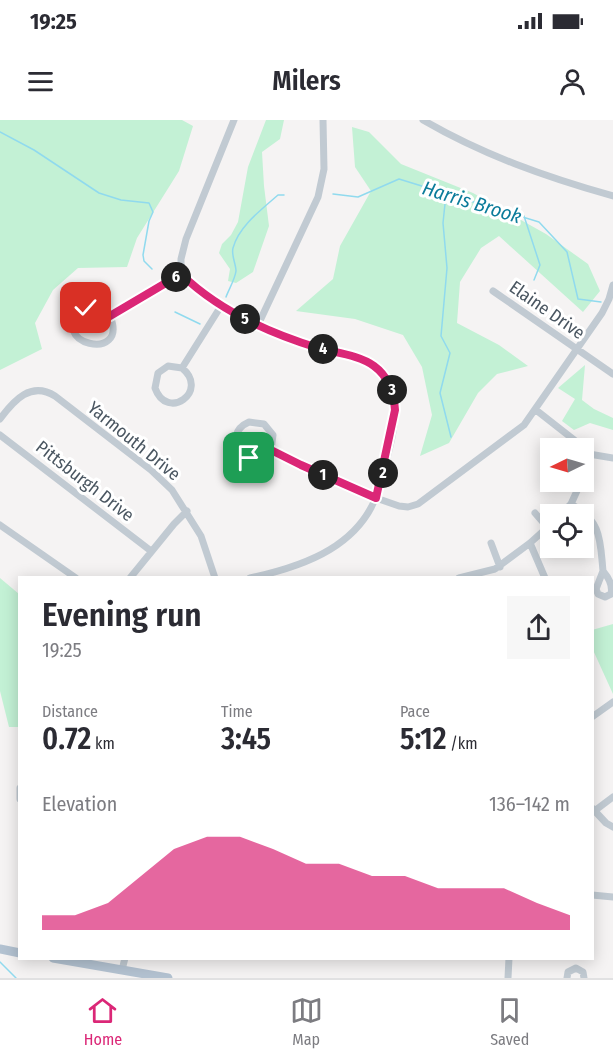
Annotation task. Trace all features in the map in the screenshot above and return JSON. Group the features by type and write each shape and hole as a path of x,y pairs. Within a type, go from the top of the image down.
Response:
{"main road":[{"path":"0,949 18,953"},
{"path":"64,960 165,978"}],"street":[{"path":"181,274 181,259 186,239 234,120"},
{"path":"258,325 318,197 324,168 323,120"},
{"path":"423,120 469,146 516,166 613,196"},
{"path":"181,274 221,306 258,325 317,348 364,361 383,374 392,391 395,410 376,498 357,529 326,552 305,563 257,576"},
{"path":"110,316 181,274"},
{"path":"271,450 376,498 403,507 422,502 514,434 536,410 606,306 613,285"},
{"name":"Elaine Drive","path":"493,291 613,374"},
{"path":"182,368 221,306"},
{"path":"98,307 110,316 112,332 104,342 98,345 88,345 77,337 74,322 83,309 98,307"},
{"path":"168,366 182,368 191,380 190,393 178,402 163,400 155,388 158,373 168,366"},
{"name":"Yarmouth Drive","path":"0,419 13,402 24,393 36,390 48,392 161,479 187,511 204,543 214,576"},
{"path":"536,410 574,438"},
{"path":"249,422 264,424 273,435 271,450 258,459 246,457 240,453 236,444 238,431 249,422"},
{"name":"Pittsburgh Drive","path":"0,435 151,551"},
{"path":"594,455 613,458"},
{"path":"571,504 576,492"},
{"path":"132,576 187,511"},
{"path":"536,513 540,517"},
{"path":"0,525 73,576"},
{"path":"594,525 597,528 603,571"},
{"path":"468,576 500,567 540,534"},
{"path":"491,543 500,567"},
{"path":"530,543 544,576"},
{"path":"594,716 613,702"},
{"path":"594,809 613,797"},
{"path":"594,811 613,827"},
{"path":"594,895 613,897"},
{"path":"122,970 124,960"},
{"path":"508,978 509,960"},
{"path":"567,978 568,972 576,968 583,972 584,978"}],"green space":[{"path":"0,120 182,120 193,126 179,171 137,238 127,267 78,268 53,290 35,323 42,349 0,370"},
{"path":"266,120 284,120 280,139 262,152 269,226 253,272 236,283 228,281 230,269 219,253 222,244 231,235 238,222 248,167"},
{"path":"352,127 369,132 401,164 473,193 546,234 588,264 600,291 583,312 499,236 481,248 460,282 457,323 499,345 528,366 497,374 478,393 449,443 420,456 432,415 422,367 403,335 355,319 296,311 333,279 340,246 371,191 355,167"},
{"path":"585,365 582,400 613,418 613,430 590,423 574,430 562,421 575,399 558,388"},
{"path":"0,578 18,593 18,727 9,727 0,691"},
{"path":"613,624 613,694 594,652 594,629"}],"waterway":[{"name":"Harris Brook","path":"0,132 34,150 99,193 121,200 149,203 153,212 149,221 143,255 144,261 152,269"},
{"name":"Harris Brook","path":"333,194 358,197 399,179 539,222 567,252 578,299 601,302"},
{"path":"446,194 443,223 447,268 441,336 450,353 440,393 451,437"},
{"name":"Harris Brook","path":"226,297 236,271 233,251 240,232 278,195 284,195"},
{"path":"524,216 540,265 534,280"},
{"name":"Harris Brook","path":"175,312 200,324"},
{"path":"0,962 16,978"}],"route":[{"path":"86,308 104,309 110,316 181,274 212,300 230,311 288,338 373,365 390,385 395,410 376,498 271,450 261,458 249,458"}]}
